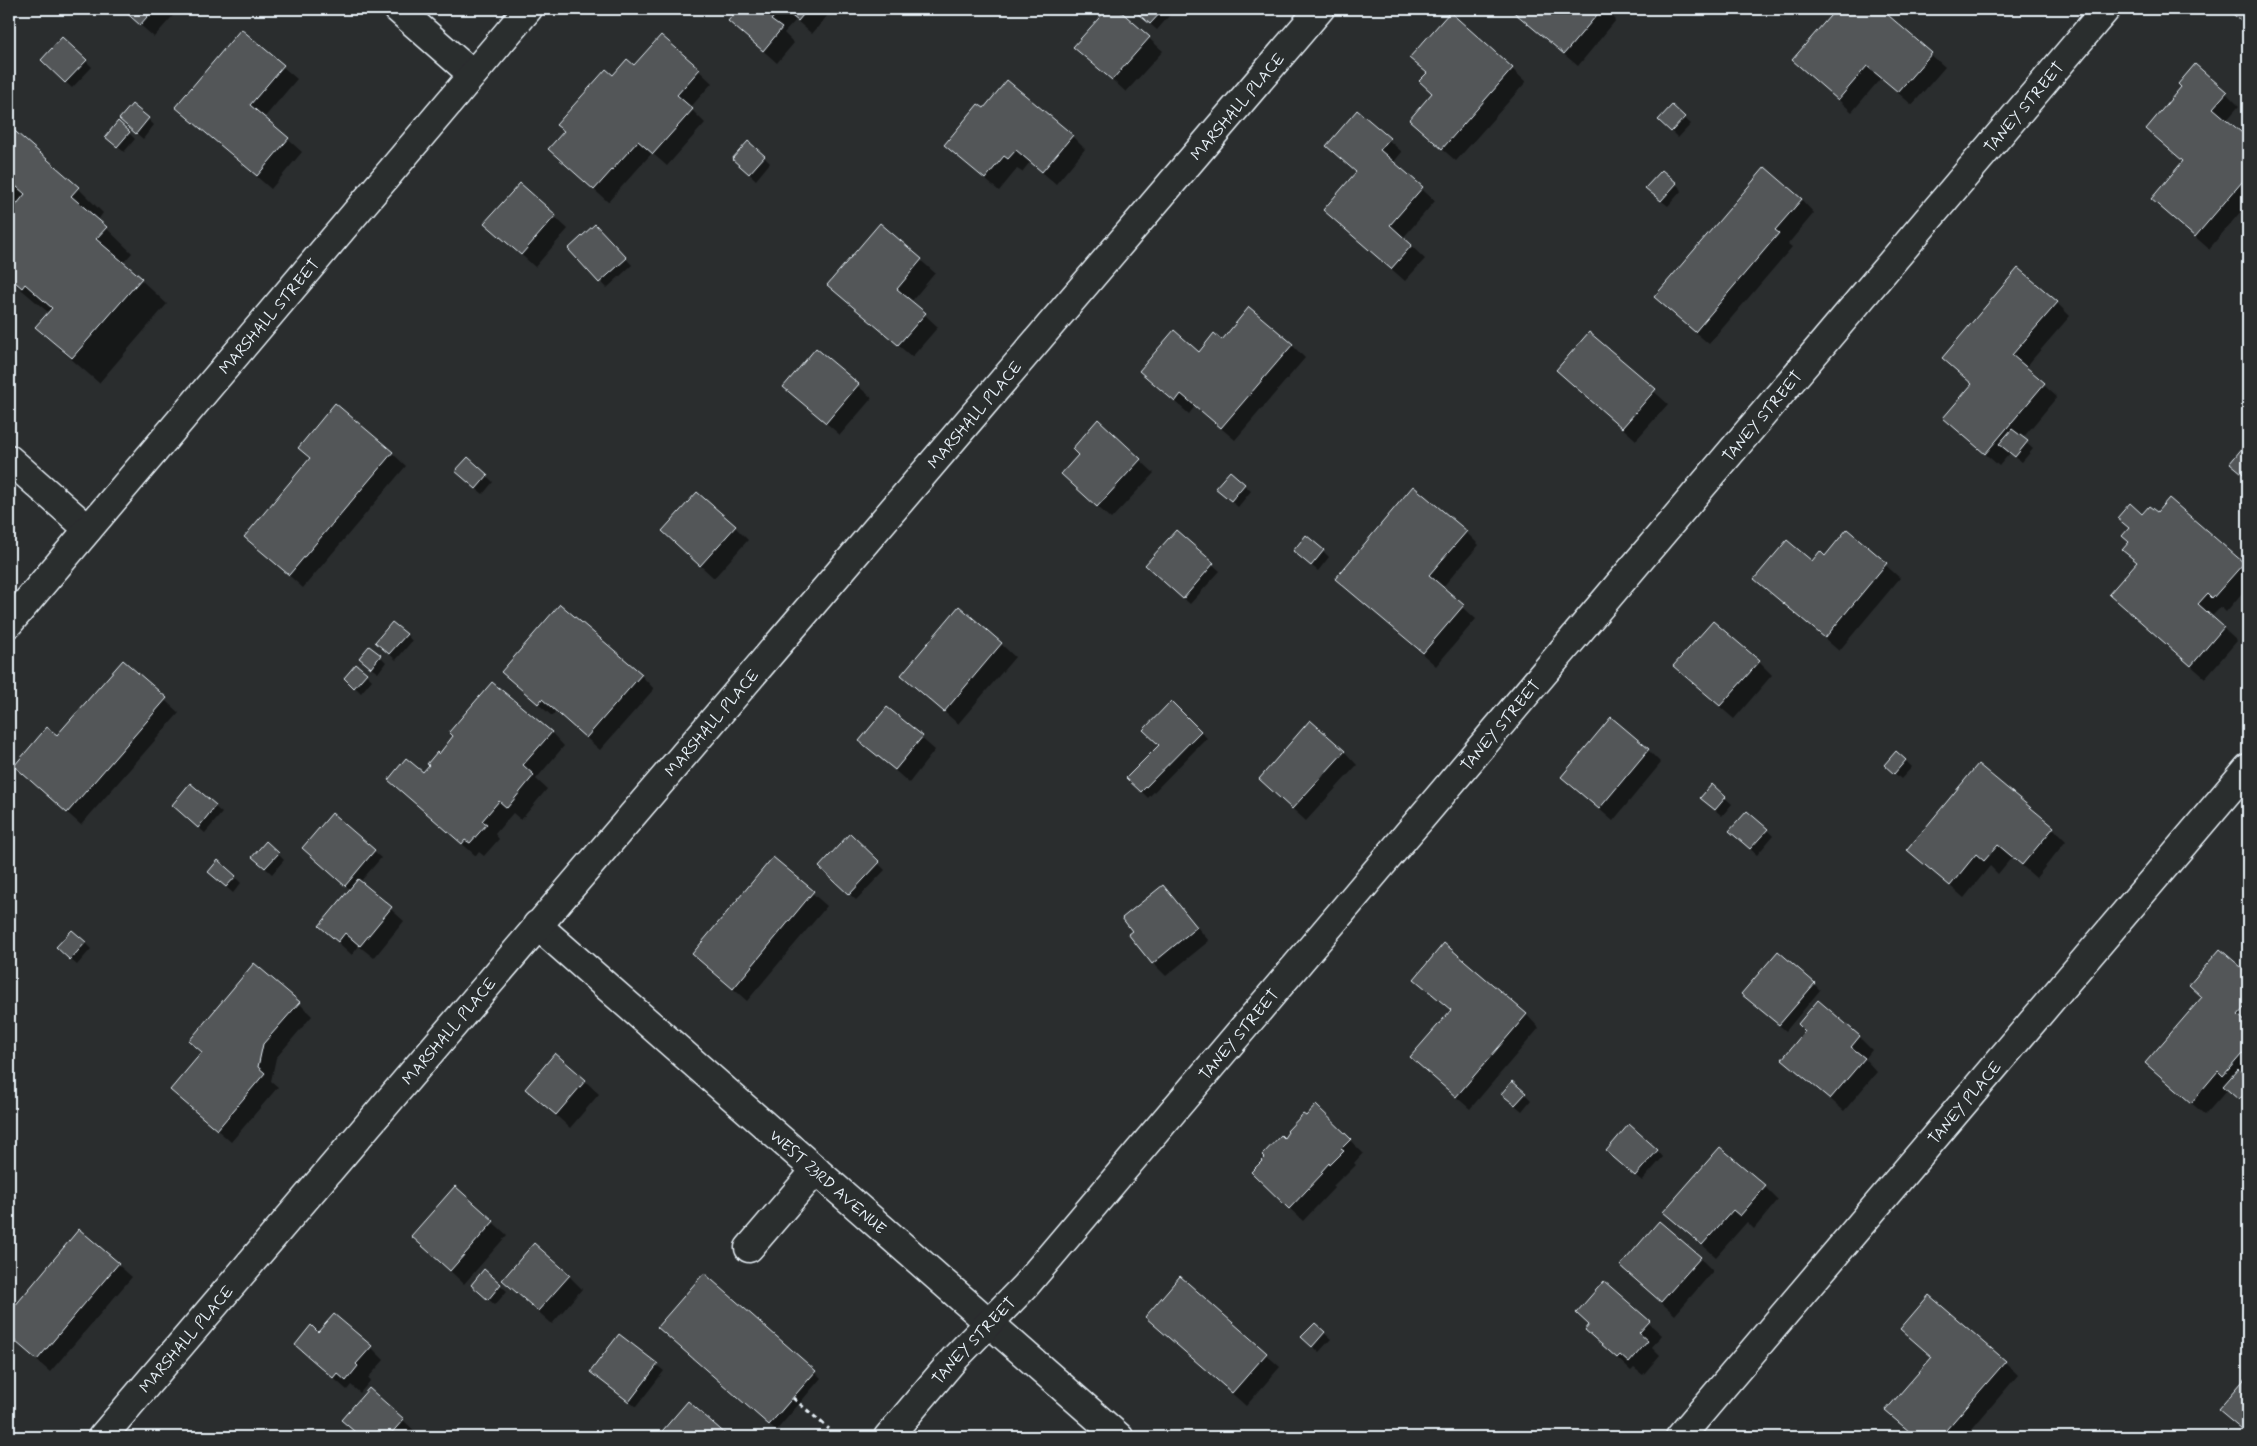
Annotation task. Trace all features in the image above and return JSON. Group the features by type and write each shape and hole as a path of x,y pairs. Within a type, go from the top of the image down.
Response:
{"street":[{"path":"398,9 472,74"},
{"name":"MARSHALL STREET","path":"9,623 528,9"},
{"name":"TANEY STREET","path":"888,1437 955,1358 1032,1279 2106,9"},
{"name":"MARSHALL PLACE","path":"102,1437 1317,10"},
{"path":"9,459 88,529"},
{"name":"TANEY PLACE","path":"1680,1437 2248,768"},
{"name":"WEST 23RD AVENUE","path":"537,925 1119,1437"},
{"path":"749,1248 816,1170"}],"path":[{"path":"792,1398 829,1429"}],"building":[{"path":"122,9 154,9 140,25"},
{"path":"738,9 781,9 771,20 782,28 763,51 728,21"},
{"path":"783,9 808,9 798,21"},
{"path":"1107,9 1118,9 1150,37 1112,80 1073,47"},
{"path":"1132,9 1164,9 1150,24"},
{"path":"1510,9 1602,9 1564,54"},
{"path":"1836,9 1881,9 1932,53 1898,92 1867,66 1838,100 1792,60"},
{"path":"2227,9 2248,9 2248,27"},
{"path":"1450,12 1513,68 1442,149 1409,120 1432,93 1419,81 1427,73 1409,58"},
{"path":"241,29 284,65 250,105 289,138 257,176 175,107"},
{"path":"661,35 700,69 677,95 693,109 653,154 638,141 594,190 548,149 564,131 556,125 606,69 613,75 627,59 634,65"},
{"path":"62,37 87,60 65,83 41,60"},
{"path":"2195,64 2227,92 2213,108 2248,138 2248,175 2195,237 2151,199 2183,161 2146,129 2181,87 2178,84"},
{"path":"1007,80 1073,135 1042,172 1016,150 1008,159 1004,156 985,179 944,145 978,104 984,108"},
{"path":"132,104 149,118 136,134 119,119"},
{"path":"1672,105 1685,117 1671,132 1658,120"},
{"path":"1357,110 1390,138 1380,150 1423,187 1390,225 1412,245 1391,269 1323,210 1356,172 1326,146"},
{"path":"118,121 130,132 117,147 105,137"},
{"path":"9,126 79,187 71,196 107,227 96,239 142,278 72,358 35,327 52,308 25,284 22,288 9,277 9,214 25,194 9,180"},
{"path":"748,141 765,156 749,174 732,159"},
{"path":"1765,167 1802,199 1775,230 1779,233 1695,332 1654,297"},
{"path":"1662,170 1677,183 1661,201 1645,188"},
{"path":"520,183 556,215 521,255 484,223"},
{"path":"880,223 922,259 897,289 926,313 898,345 827,285"},
{"path":"595,224 627,258 599,283 568,249"},
{"path":"2018,268 2058,302 2012,355 2045,383 1985,454 1943,418 1972,384 1942,358"},
{"path":"1249,307 1293,344 1221,428 1181,394 1175,402 1139,371 1174,330 1199,352 1214,333 1222,340"},
{"path":"1589,332 1656,389 1622,428 1556,370"},
{"path":"816,348 859,384 826,423 783,387"},
{"path":"335,403 393,452 289,575 244,537 310,458 298,448"},
{"path":"1098,419 1141,459 1097,507 1061,474 1078,455 1072,449"},
{"path":"2012,429 2028,441 2015,457 1999,444"},
{"path":"2248,441 2248,478 2230,463"},
{"path":"468,457 488,475 476,489 455,471"},
{"path":"1230,471 1245,484 1231,501 1215,488"},
{"path":"1413,486 1467,531 1429,575 1464,605 1423,653 1335,579"},
{"path":"697,492 736,526 700,566 662,531"},
{"path":"2169,498 2244,563 2212,599 2207,594 2198,604 2224,627 2191,666 2109,594 2137,562 2122,550 2129,542 2122,536 2129,528 2117,518 2130,503 2142,514 2149,506 2157,512"},
{"path":"1847,529 1887,563 1825,638 1754,579 1787,540 1812,561 1820,551 1825,556"},
{"path":"1176,530 1214,563 1183,599 1145,565"},
{"path":"1306,535 1324,550 1311,566 1293,551"},
{"path":"560,604 642,674 586,738 542,699 538,704 501,672"},
{"path":"959,606 1002,643 944,712 901,675"},
{"path":"1713,621 1760,661 1720,706 1673,666"},
{"path":"392,622 407,634 389,654 375,642"},
{"path":"369,646 381,655 371,668 359,658"},
{"path":"123,660 167,698 67,813 14,766 47,727 57,735"},
{"path":"356,664 367,673 354,688 344,678"},
{"path":"492,682 552,732 523,765 534,775 507,808 499,801 482,821 487,824 470,843 465,840 462,844 388,780 406,758 423,772 437,752 439,754 453,736 449,732"},
{"path":"1171,701 1201,731 1141,792 1126,778 1159,745 1143,730"},
{"path":"887,707 923,736 895,770 859,741"},
{"path":"1611,717 1649,749 1599,809 1561,777"},
{"path":"1310,720 1345,751 1292,809 1259,779"},
{"path":"1896,751 1906,760 1894,774 1884,765"},
{"path":"1978,764 2054,827 2022,865 1998,845 1984,861 1976,854 1950,886 1907,850"},
{"path":"190,783 216,805 198,828 172,805"},
{"path":"1712,784 1726,797 1715,810 1700,798"},
{"path":"1747,811 1768,829 1750,849 1729,831"},
{"path":"332,813 375,850 345,886 302,848"},
{"path":"850,833 880,862 849,895 819,867"},
{"path":"266,841 279,853 265,868 252,857"},
{"path":"773,857 814,891 733,989 692,954"},
{"path":"218,860 236,876 226,887 208,872"},
{"path":"358,879 392,907 360,946 345,933 338,942 319,926"},
{"path":"1163,885 1197,927 1152,964 1128,934 1132,931 1122,918"},
{"path":"72,930 86,942 70,960 56,947"},
{"path":"1444,943 1527,1014 1456,1097 1410,1057 1451,1010 1414,979"},
{"path":"2220,949 2248,973 2248,1003 2238,1015 2248,1024 2248,1047 2223,1076 2218,1071 2191,1103 2145,1063 2202,997 2189,985"},
{"path":"1778,951 1815,983 1779,1025 1741,994"},
{"path":"254,963 300,1002 263,1044 258,1067 265,1073 217,1130 170,1090 202,1052 189,1041"},
{"path":"1818,1000 1860,1036 1851,1047 1865,1058 1830,1099 1782,1059 1805,1031 1798,1024"},
{"path":"555,1053 586,1080 556,1115 525,1089"},
{"path":"2238,1069 2248,1078 2248,1090 2239,1100 2223,1086"},
{"path":"1512,1081 1526,1093 1515,1105 1501,1094"},
{"path":"1316,1105 1351,1139 1341,1149 1344,1151 1330,1165 1329,1163 1321,1172 1323,1173 1289,1209 1251,1172 1265,1158 1262,1155 1281,1135 1284,1138 1287,1131 1303,1114 1306,1116"},
{"path":"1629,1124 1658,1150 1635,1176 1606,1151"},
{"path":"1720,1147 1766,1186 1740,1216 1733,1210 1702,1245 1663,1212"},
{"path":"455,1186 494,1221 450,1271 411,1236"},
{"path":"1659,1221 1701,1257 1661,1302 1620,1266"},
{"path":"79,1229 119,1263 37,1360 9,1336 9,1313"},
{"path":"534,1243 570,1275 538,1311 502,1280"},
{"path":"484,1269 501,1284 488,1300 471,1285"},
{"path":"704,1273 816,1371 769,1425 657,1327"},
{"path":"1180,1276 1267,1353 1232,1393 1145,1317"},
{"path":"1604,1281 1650,1321 1639,1333 1648,1341 1629,1363 1620,1355 1617,1358 1585,1330 1589,1325 1576,1313"},
{"path":"1929,1295 2006,1361 1940,1437 1916,1437 1885,1411 1932,1357 1900,1329"},
{"path":"334,1314 372,1346 356,1364 358,1366 346,1381 337,1373 333,1378 295,1345 311,1325 318,1332"},
{"path":"1315,1323 1325,1332 1312,1347 1301,1337"},
{"path":"619,1334 658,1364 629,1402 590,1372"},
{"path":"2248,1375 2248,1435 2218,1410"},
{"path":"369,1388 404,1419 388,1437 361,1437 341,1420"},
{"path":"688,1401 729,1437 657,1437"}]}
